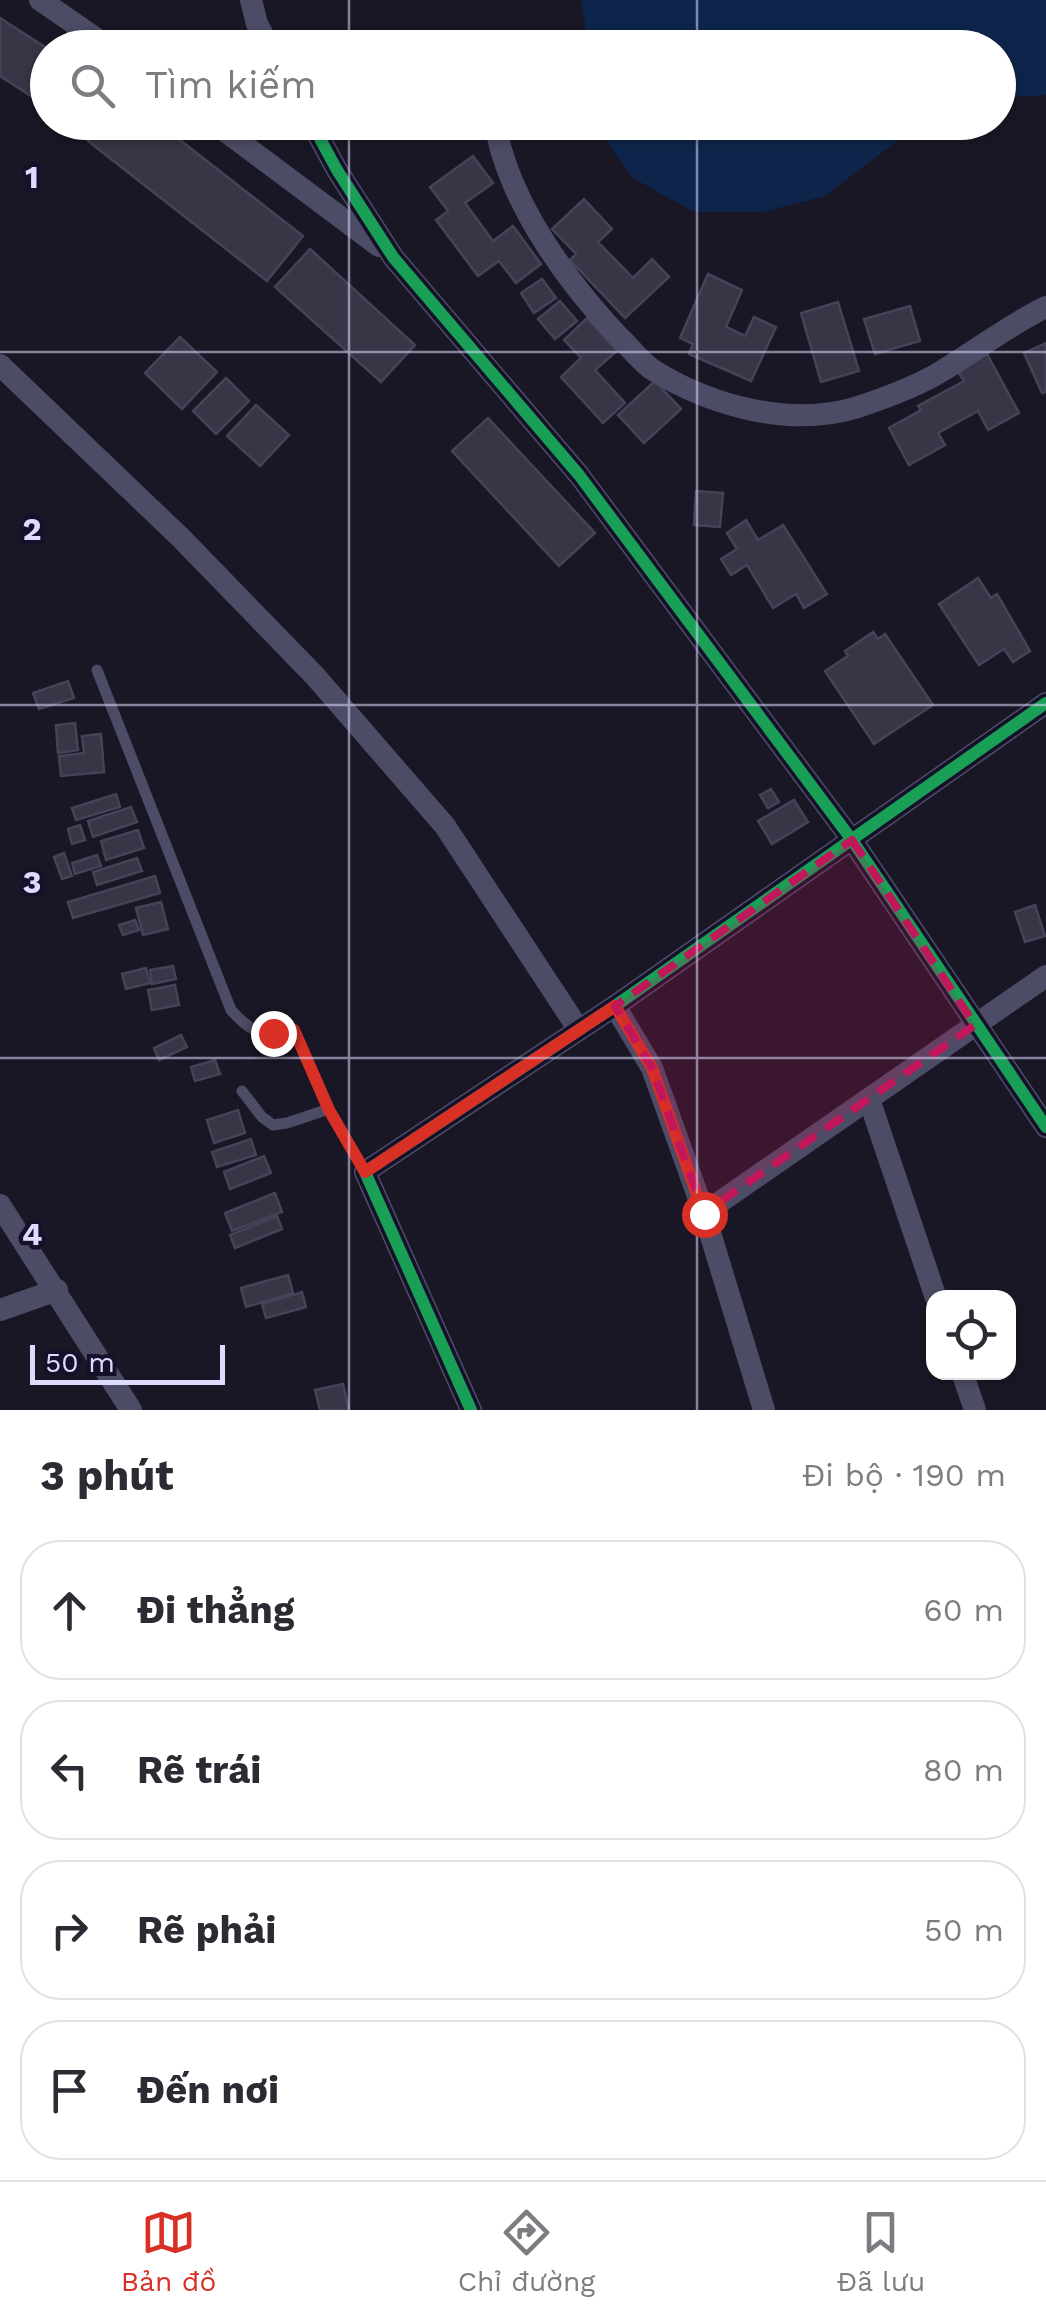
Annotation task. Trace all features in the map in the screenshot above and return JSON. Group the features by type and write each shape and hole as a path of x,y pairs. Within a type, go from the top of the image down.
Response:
{"street":[{"path":"40,0 84,30"},
{"path":"251,0 260,30"},
{"path":"238,140 393,257"},
{"path":"321,140 393,257 578,476 852,840 1046,1128"},
{"path":"498,140 529,216 588,304 650,368 705,397 783,416 854,408 939,374 1018,320 1046,307"},
{"path":"0,365 194,552 315,676 445,826 580,1030"},
{"path":"471,1410 365,1172 615,1006 1046,703"},
{"path":"704,1214 1046,976"},
{"path":"615,1006 652,1068 704,1214 764,1410"},
{"path":"868,1099 933,1290"},
{"path":"0,1205 130,1410"},
{"path":"0,1310 56,1290"},
{"path":"965,1380 974,1410"}],"lane":[{"path":"97,670 231,1010 250,1030 294,1030 329,1110 365,1172"},
{"path":"242,1091 262,1117 273,1124 329,1110"}],"highlighted area":[{"path":"852,840 975,1025 704,1213 652,1068 615,1006"}],"water":[{"path":"581,0 1046,0 1046,95 1016,97 1016,30 586,30"},
{"path":"606,140 898,140 825,196 762,212 694,212 633,178"}],"building":[{"path":"0,18 30,37 30,95 0,76"},
{"path":"180,140 303,236 267,281 88,141"},
{"path":"473,156 493,183 465,203 493,241 513,226 541,264 516,283 499,261 478,276 436,220 448,211 430,187"},
{"path":"584,199 612,229 598,242 633,278 652,259 669,277 625,318 570,260 576,254 552,229"},
{"path":"310,249 415,345 381,382 275,287"},
{"path":"708,274 742,290 726,327 745,336 754,317 776,327 751,381 689,354 693,344 680,338"},
{"path":"542,279 556,298 534,313 521,293"},
{"path":"560,301 577,321 555,339 538,319"},
{"path":"838,302 859,371 821,382 801,313"},
{"path":"910,306 920,341 875,354 864,319"},
{"path":"587,318 617,351 595,370 625,403 603,423 561,377 581,358 564,340"},
{"path":"180,337 217,372 182,409 145,373"},
{"path":"1046,343 1046,392 1042,393 1024,353"},
{"path":"987,354 1019,413 988,430 978,411 938,433 945,445 909,465 889,428 921,410 918,406 964,381 957,370"},
{"path":"226,378 249,401 216,434 193,411"},
{"path":"655,381 681,409 644,443 618,415"},
{"path":"256,405 289,435 260,466 227,436"},
{"path":"488,418 595,533 559,566 452,451"},
{"path":"696,491 723,493 720,527 694,525"},
{"path":"746,520 758,540 783,525 827,594 804,608 796,594 773,608 747,565 731,575 721,559 737,549 727,533"},
{"path":"978,578 991,598 997,594 1030,651 1013,662 1004,649 979,665 939,604"},
{"path":"873,632 878,639 885,634 933,705 874,744 825,671"},
{"path":"68,681 74,698 39,709 33,693"},
{"path":"75,723 78,750 58,753 56,725"},
{"path":"101,734 104,772 61,776 59,756 84,753 82,736"},
{"path":"771,789 779,802 768,808 760,795"},
{"path":"116,794 120,807 76,820 72,808"},
{"path":"794,800 808,822 772,844 758,821"},
{"path":"131,807 137,822 93,837 88,821"},
{"path":"80,825 85,840 72,844 68,829"},
{"path":"138,830 144,848 106,860 101,841"},
{"path":"64,853 72,876 62,879 54,857"},
{"path":"97,855 101,866 75,874 72,863"},
{"path":"137,858 142,871 97,885 93,872"},
{"path":"155,876 160,893 73,918 68,902"},
{"path":"161,902 168,929 143,935 136,908"},
{"path":"1035,905 1045,936 1025,942 1015,912"},
{"path":"135,920 139,930 123,935 119,925"},
{"path":"173,966 176,979 152,984 150,970"},
{"path":"146,968 150,983 126,989 122,974"},
{"path":"175,985 179,1005 152,1010 148,990"},
{"path":"181,1035 187,1047 159,1060 154,1048"},
{"path":"215,1060 220,1074 195,1081 191,1067"},
{"path":"238,1110 245,1133 214,1143 207,1120"},
{"path":"251,1139 256,1155 217,1167 212,1152"},
{"path":"264,1156 271,1173 230,1189 224,1172"},
{"path":"275,1193 282,1212 232,1231 225,1213"},
{"path":"277,1216 282,1229 235,1248 230,1235"},
{"path":"288,1275 293,1293 246,1307 241,1288"},
{"path":"302,1292 306,1307 266,1318 262,1304"},
{"path":"343,1384 349,1410 320,1410 315,1390"}],"cycle path":[{"path":"321,140 393,257 579,475 852,840 1046,1127"},
{"path":"471,1410 365,1172 615,1006 1046,703"}],"route":[{"path":"273,1033 294,1030 329,1110 365,1172 615,1006 652,1068 704,1214"}]}
